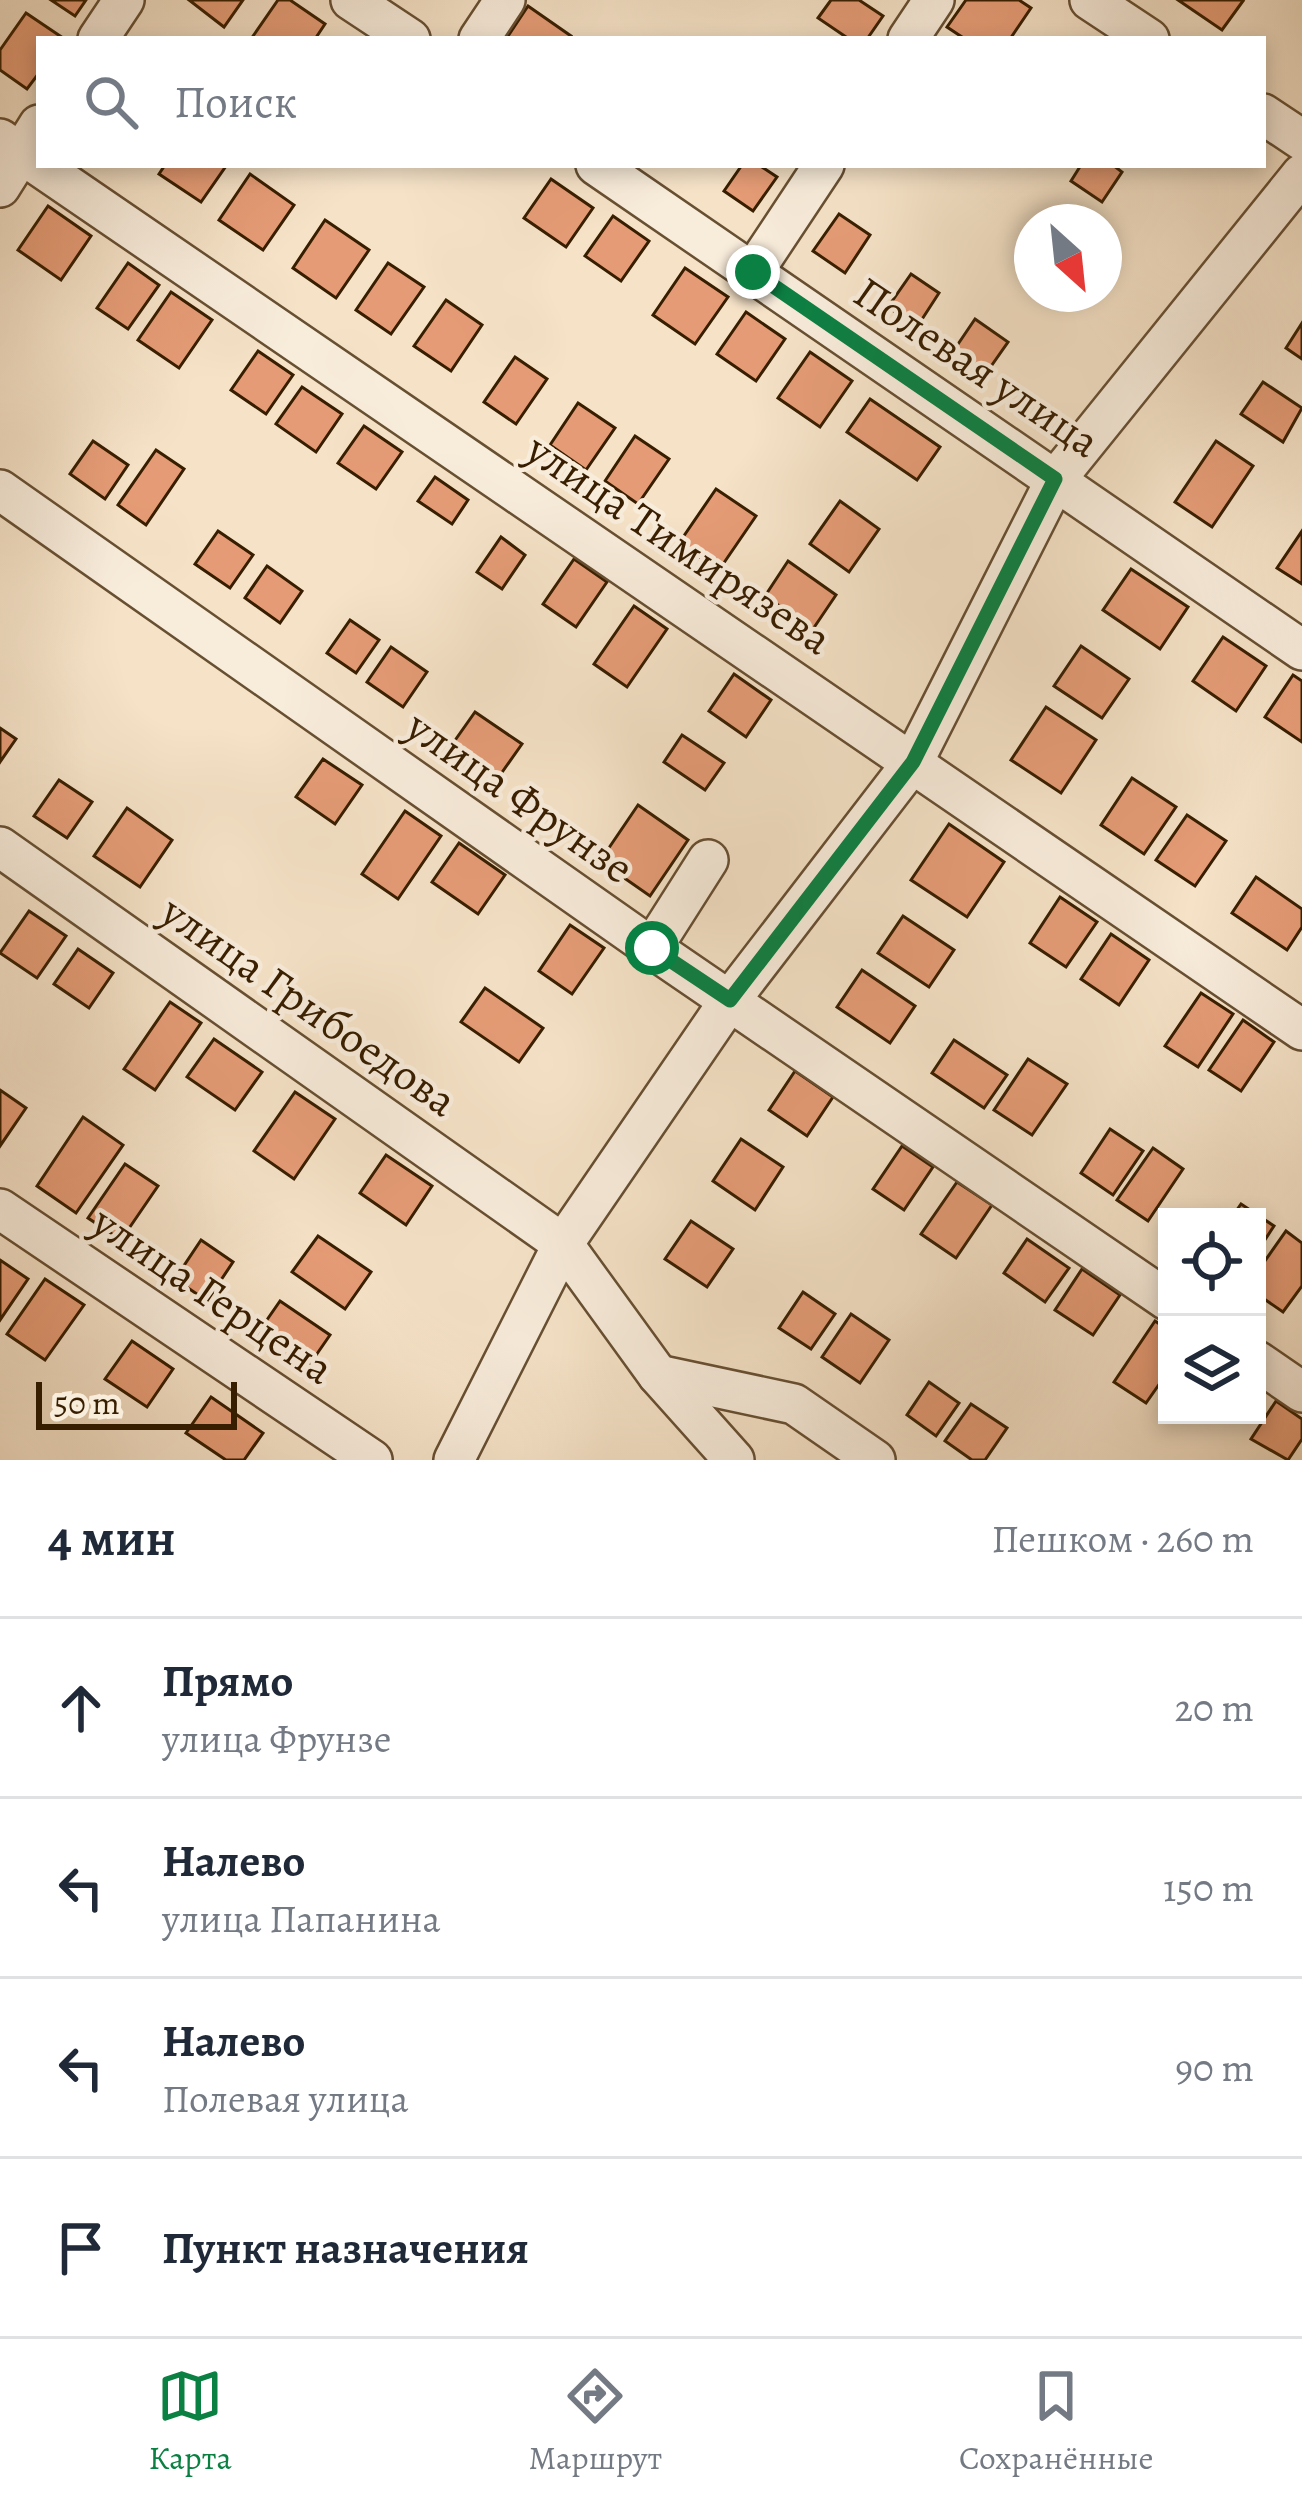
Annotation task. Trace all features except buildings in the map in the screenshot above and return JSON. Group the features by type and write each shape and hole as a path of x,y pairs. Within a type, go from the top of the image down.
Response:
{"street":[{"path":"100,36 124,0"},
{"path":"351,0 405,36"},
{"path":"480,36 505,0"},
{"path":"910,36 934,0"},
{"path":"1090,0 1144,36"},
{"path":"1266,117 1302,140"},
{"name":"улица Тимирязева","path":"40,168 1302,1030"},
{"name":"Полевая улица","path":"600,168 1302,650"},
{"path":"753,272 822,168"},
{"path":"454,1460 563,1244 730,1000 913,762 1055,479 1302,174"},
{"name":"улица Фрунзе","path":"0,490 652,948 1158,1294"},
{"name":"улица Грибоедова","path":"0,847 563,1244 658,1375 734,1460"},
{"path":"652,948 708,860"},
{"name":"улица Герцена","path":"0,1209 372,1460"},
{"path":"1266,1367 1302,1392"},
{"path":"658,1375 794,1404 874,1460"}],"route":[{"path":"652,948 730,1000 913,762 1055,479 753,272"}]}
